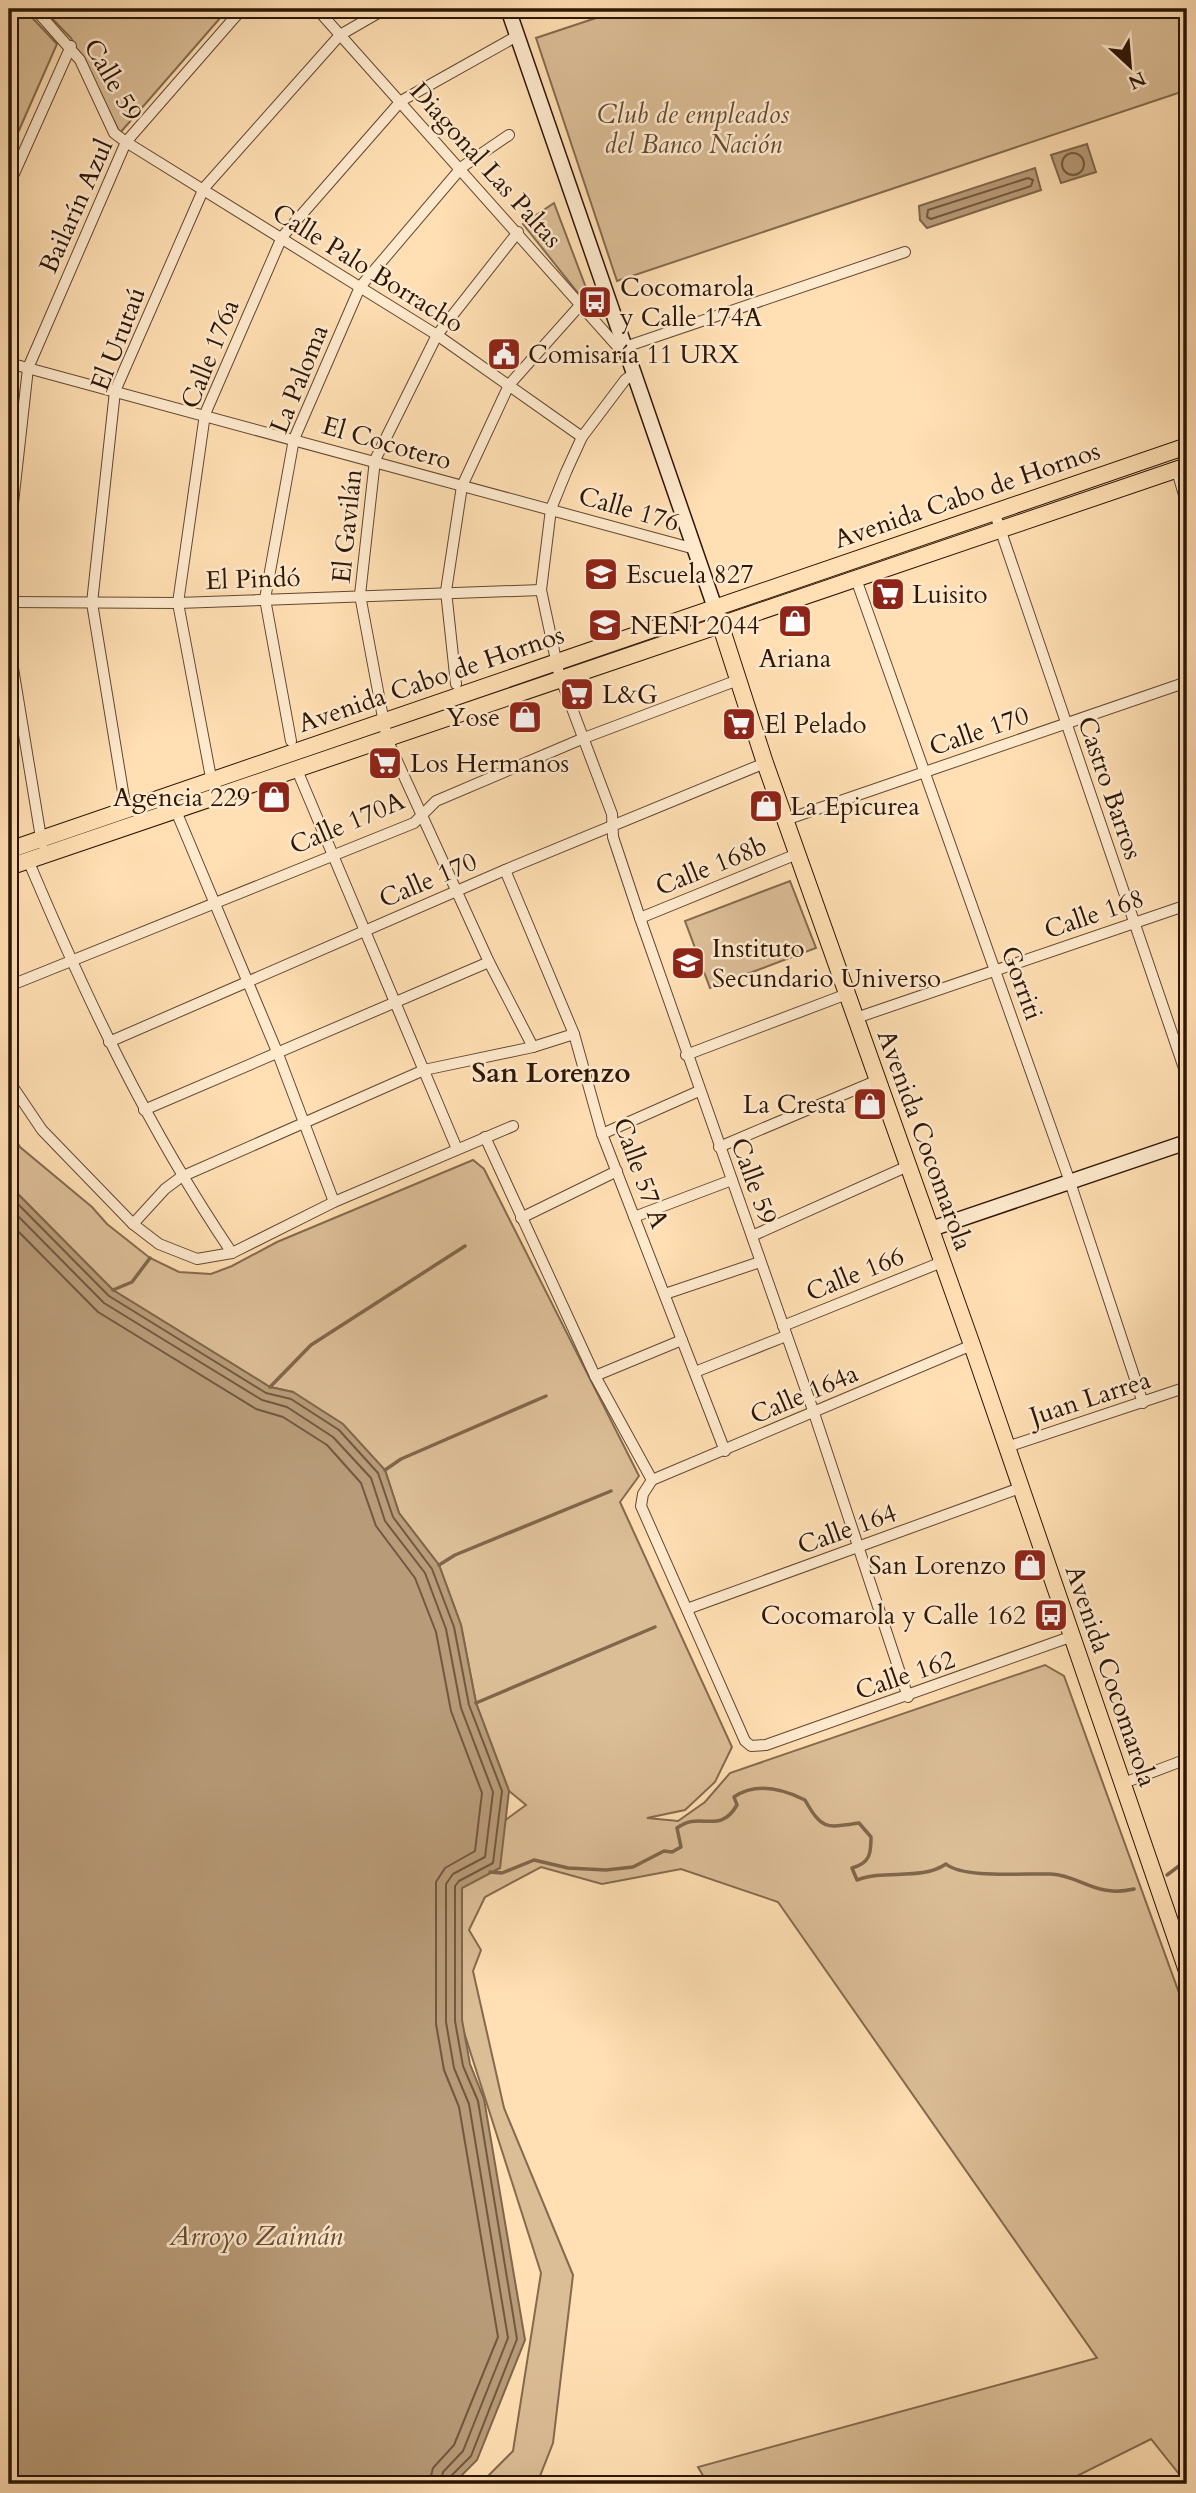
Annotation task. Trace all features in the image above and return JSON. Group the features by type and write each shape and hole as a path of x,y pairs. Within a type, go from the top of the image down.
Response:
{"main road":[{"name":"Avenida Cocomarola","path":"508,9 695,549 765,763 972,1345 1070,1637 1187,1970"},
{"name":"Avenida Cabo de Hornos","path":"9,850 1187,446"},
{"name":"Avenida Cabo de Hornos","path":"9,867 1182,469"},
{"path":"931,1229 1187,1142"}],"street":[{"name":"Calle 59","path":"35,9 71,46 114,132 126,142"},
{"name":"Bailarín Azul","path":"9,539 28,368 126,142 242,9"},
{"name":"Diagonal Las Paltas","path":"317,9 461,167 618,346 625,347"},
{"name":"El Urutaú","path":"126,810 92,603 115,391 204,188 340,35 385,9"},
{"name":"Calle 176a","path":"211,799 208,786 213,781 178,603 205,414 282,237 401,101 517,36"},
{"path":"9,185 71,46"},
{"name":"La Paloma","path":"291,741 265,600 295,439 360,287 461,167 509,135"},
{"name":"Calle Palo Borracho","path":"126,142 437,335 582,437"},
{"name":"El Gavilán","path":"518,232 437,335 374,460 360,596 387,739 489,962 533,1046"},
{"path":"625,347 905,252"},
{"path":"456,684 446,591 461,486 509,385 582,303"},
{"name":"El Cocotero","path":"9,363 551,509"},
{"name":"Calle 59","path":"634,373 625,380 582,437 551,509 541,590 561,679 612,814 612,826 640,918 814,1413 908,1697"},
{"path":"1182,469 1187,505"},
{"name":"Calle 176","path":"551,509 695,549"},
{"name":"Castro Barros","path":"994,511 1187,1077"},
{"name":"Gorriti","path":"856,579 1070,1182 1143,1403"},
{"name":"El Pindó","path":"9,602 178,603 446,591 541,590"},
{"path":"9,644 41,838 36,858 71,961 144,1110 181,1177 232,1253"},
{"name":"Calle 170A","path":"9,986 414,823 436,801 584,738 738,680"},
{"name":"Calle 170","path":"785,820 1187,682"},
{"name":"Calle 170","path":"109,1042 505,870 765,763"},
{"path":"297,770 457,1149"},
{"path":"176,811 278,1054 334,1202"},
{"name":"Calle 168b","path":"640,918 797,853"},
{"name":"Calle 57 A","path":"505,870 574,1034 602,1134 725,1451"},
{"name":"Calle 168","path":"856,1018 1187,905"},
{"path":"144,1110 489,962"},
{"path":"686,1055 847,994"},
{"path":"133,1224 165,1189 181,1177 304,1120 424,1070 533,1046 574,1034"},
{"path":"719,1147 878,1080"},
{"path":"9,1081 42,1130 133,1224 159,1244 183,1256 197,1259 232,1253 334,1202 513,1126"},
{"path":"602,1134 699,1091"},
{"path":"485,1137 595,1376 652,1480 643,1494 640,1506 687,1609"},
{"path":"752,1236 908,1166"},
{"path":"521,1218 617,1171"},
{"path":"635,1217 732,1180"},
{"path":"664,1294 760,1262"},
{"name":"Calle 166","path":"695,1372 942,1262"},
{"path":"595,1376 682,1340"},
{"name":"Calle 164a","path":"652,1480 972,1345"},
{"name":"Juan Larrea","path":"1007,1447 1187,1388"},
{"name":"Calle 164","path":"687,1609 1020,1488"},
{"name":"Calle 162","path":"687,1609 745,1741 751,1746 765,1745 908,1697 1070,1637"},
{"path":"1121,1784 1187,1759"}],"green space":[{"path":"9,9 24,9 57,44 9,153"},
{"path":"43,9 228,9 120,133 71,38"},
{"name":"Club de empleados del Banco Nación","path":"623,9 1187,9 1187,90 617,281 536,38"},
{"path":"554,203 591,301 586,303 523,224"},
{"path":"790,881 816,948 710,988 685,921"},
{"path":"9,1129 20,1147 92,1207 107,1224 150,1258 179,1272 211,1274 277,1242 473,1160 484,1169 639,1476 620,1502 732,1747 715,1782 685,1810 647,1818 678,1821 705,1802 730,1773 1045,1665 1064,1676 1187,2015 1187,2484 1151,2439 1061,2484 708,2484 698,2467 1097,2358 778,1902 681,1869 602,1884 541,1867 485,1897 469,1930 481,1950 473,1971 504,2108 573,2275 553,2443 538,2481 534,2484 480,2484 513,2451 541,2273 439,1954 478,1840 526,1805 509,1791 476,1703 461,1625 439,1565 399,1513 385,1470 293,1392 270,1387 113,1290 9,1185"}],"water":[{"path":"1087,144 1096,172 1061,183 1051,155"},
{"path":"1035,168 1041,190 927,228 920,220 919,206"},
{"name":"Arroyo Zaimán","path":"9,1185 113,1290 270,1387 293,1392 343,1424 385,1470 399,1513 439,1565 461,1625 476,1703 509,1791 500,1868 462,1888 462,2020 470,2064 484,2099 525,2340 477,2460 453,2484 9,2484"}],"waterway":[{"path":"270,1387 311,1345 465,1246"},
{"path":"113,1290 132,1282 150,1258"},
{"path":"385,1470 401,1459 546,1396"},
{"path":"439,1565 455,1555 611,1491"},
{"path":"476,1703 655,1627"},
{"path":"490,1872 502,1873 534,1860 568,1868 606,1870 633,1867 664,1851 672,1852 681,1847 677,1828 685,1823 723,1819 737,1805 734,1797 751,1789 769,1788 805,1800 816,1817 826,1825 859,1823 871,1837 871,1843 866,1860 852,1868 857,1880 879,1875 914,1874 946,1864 966,1872 1051,1874 1109,1891 1134,1889"},
{"path":"1167,1875 1187,1860"}],"place":[{"name":"Cocomarola y Calle 174A","path":"595,302"},
{"name":"Comisaría 11 URX","path":"504,354"},
{"name":"Escuela 827","path":"601,574"},
{"name":"Luisito","path":"888,594"},
{"name":"Ariana","path":"795,621"},
{"name":"NENI 2044","path":"605,625"},
{"name":"L&G","path":"577,694"},
{"name":"Yose","path":"525,717"},
{"name":"El Pelado","path":"739,724"},
{"name":"Los Hermanos","path":"385,763"},
{"name":"Agencia 229","path":"274,797"},
{"name":"La Epicurea","path":"766,806"},
{"name":"Instituto Secundario Universo","path":"688,963"},
{"name":"La Cresta","path":"870,1104"},
{"name":"San Lorenzo","path":"1030,1565"},
{"name":"Cocomarola y Calle 162","path":"1051,1615"}],"district":[{"name":"San Lorenzo","path":"551,1073"}]}
